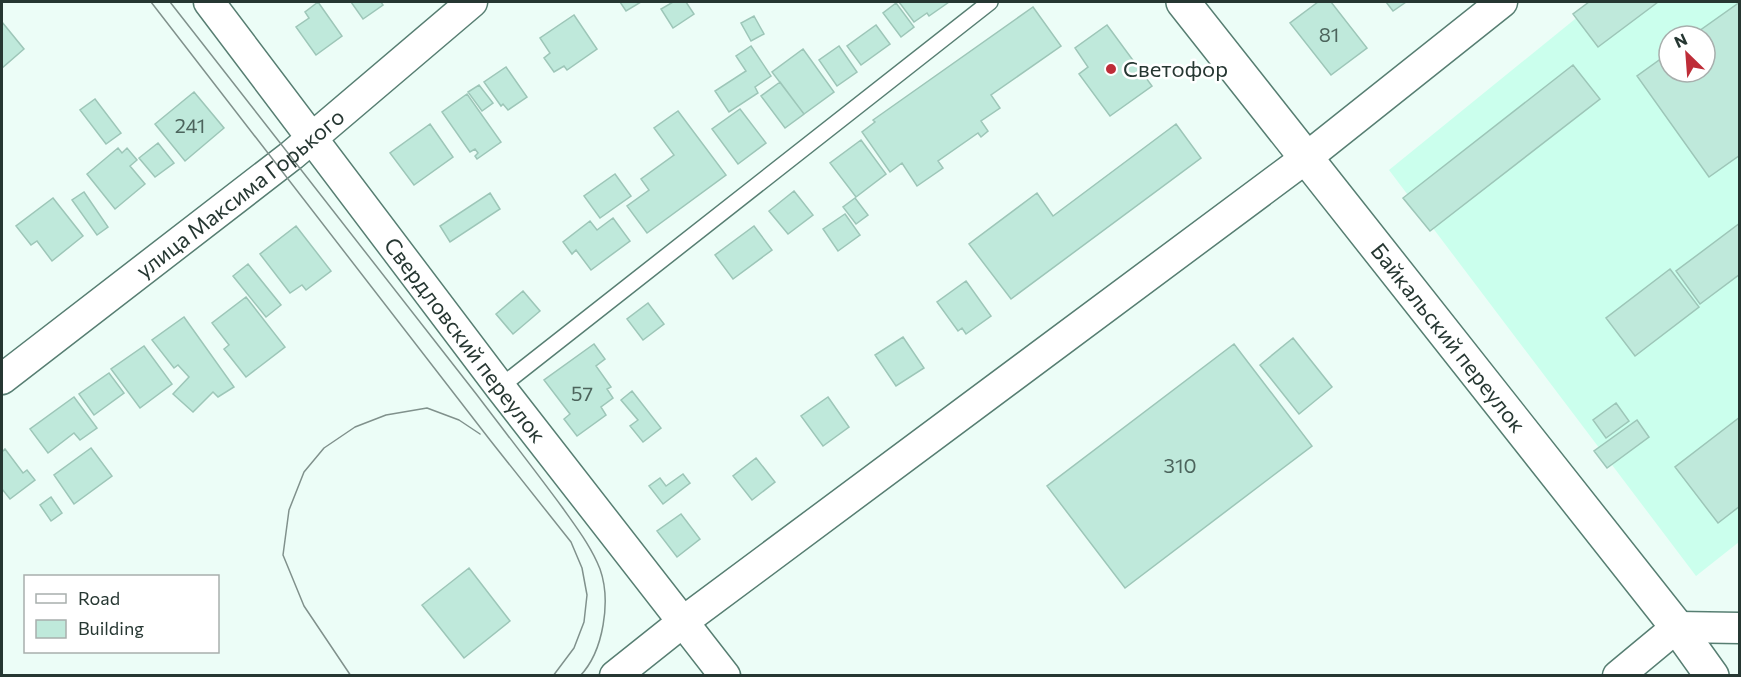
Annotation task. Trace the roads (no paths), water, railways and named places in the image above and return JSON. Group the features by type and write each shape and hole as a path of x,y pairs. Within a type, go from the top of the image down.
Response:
{"main road":[{"name":"Байкальский переулок","path":"1183,2 1677,627 1712,675"}],"street":[{"name":"Свердловский переулок","path":"209,2 500,387 725,675"},
{"name":"улица Максима Горького","path":"2,379 292,155 472,2"},
{"path":"615,675 684,621 1306,158 1502,2"},
{"path":"1618,675 1677,627 1740,628"}],"lane":[{"path":"500,387 990,2"}],"tram line":[{"path":"151,2 571,542 582,568 587,595 584,622 574,648 553,676"},
{"path":"170,2 477,395 588,545 600,569 605,595 605,610 595,653 580,676"},
{"path":"351,676 304,606 283,555 289,510 304,472 324,448 355,427 386,415 427,408 459,420 480,434"}],"place":[{"name":"Светофор","path":"1111,69"}]}
